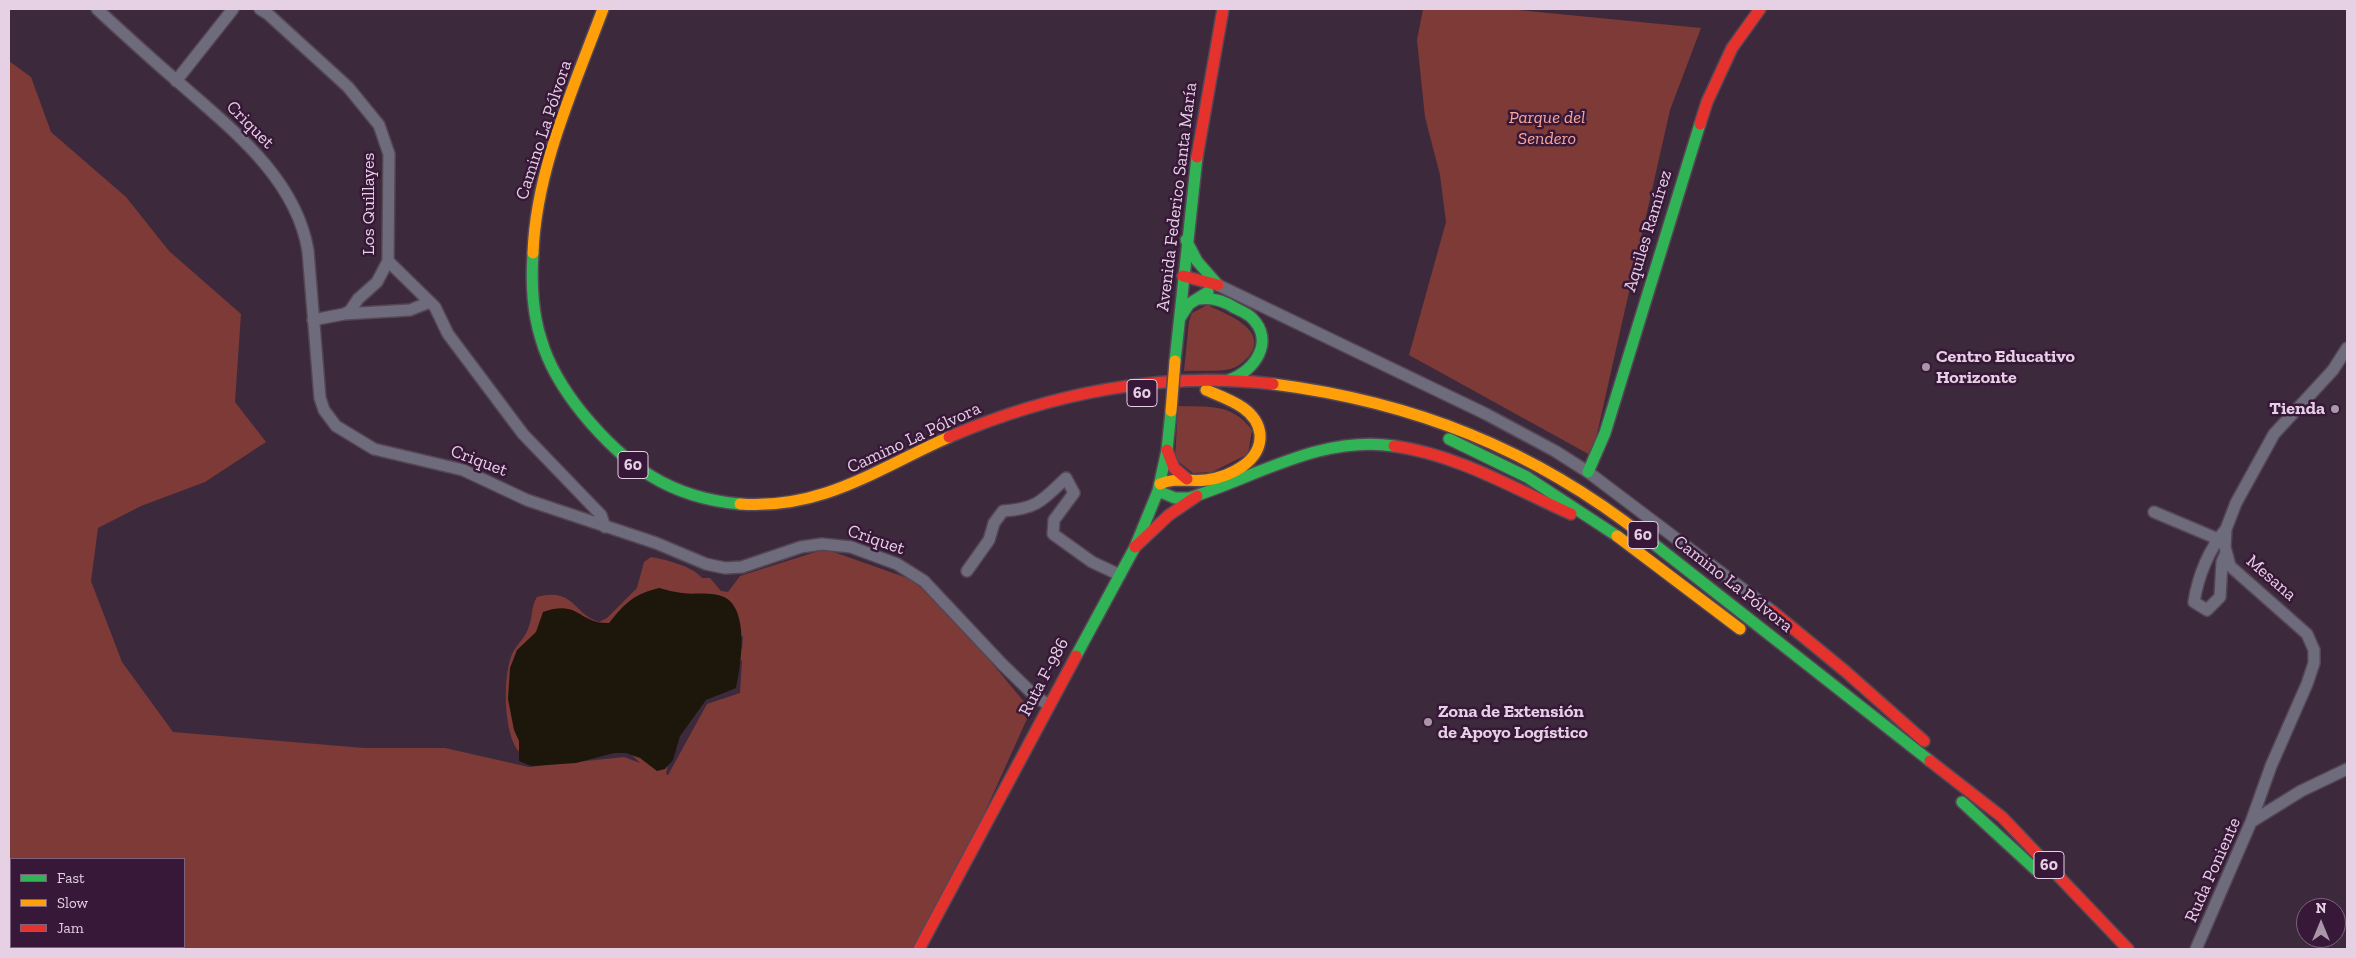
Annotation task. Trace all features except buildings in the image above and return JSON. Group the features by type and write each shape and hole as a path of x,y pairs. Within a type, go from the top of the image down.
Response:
{"main road":[{"name":"Camino La Pólvora","path":"523,224 535,174 593,9"},
{"name":"Camino La Pólvora","path":"603,9 540,192 531,241 531,287 542,342 566,393 601,437 626,460 645,473 683,492 708,499 750,505 794,502 848,488 938,442 1024,409 1069,396 1143,384 1223,381 1310,388 1395,407 1480,436 1538,464 1593,497 2002,818 2128,949"},
{"name":"Avenida Federico Santa María","path":"1171,411 1186,240 1204,111 1223,9"},
{"name":"Aquiles Ramírez","path":"1588,472 1605,433 1707,102 1732,48 1760,9"},
{"path":"1186,240 1211,285 1222,300"},
{"name":"60","path":"521,256 522,287 527,321 544,374 559,400 579,428 621,468 650,487 675,498 716,511 779,514 833,503"},
{"path":"1183,276 1211,285"},
{"path":"1180,318 1185,308 1199,299 1211,285"},
{"path":"1199,299 1222,300 1252,317 1259,329 1262,343 1259,356 1252,368 1236,379 1223,381"},
{"name":"Camino La Pólvora","path":"903,472 979,436 1053,410 1137,393 1206,390 1304,399 1356,409 1414,426 1468,446 1518,471 1566,499 1612,531 1752,638"},
{"path":"1206,390 1249,412 1259,428 1259,447 1250,462 1229,472 1208,480 1175,479 1159,488 1169,496 1182,498 1203,493 1311,453 1345,446 1395,445 1426,450 1455,459 1534,498 1612,531"},
{"name":"Ruta F-986","path":"919,949 1135,547 1159,488 1167,450 1171,411"},
{"path":"1167,450 1174,468 1187,479"},
{"path":"1135,547 1169,515 1203,493"},
{"path":"1772,611 1894,713 1976,790 2002,818"},
{"name":"60","path":"1799,674 1894,745 1958,798 2019,854 2087,923"}],"street":[{"name":"Criquet","path":"97,9 224,122 265,165 292,202 306,241 322,404 331,421 341,430 374,449 463,470 527,500 605,527 656,542 715,567 742,567 801,547 822,544 851,547 897,564 924,581 1002,664 1048,706"},
{"path":"176,80 233,9"},
{"name":"Los Quillayes","path":"260,9 268,14 348,88 379,126 389,154 388,261 377,282 358,299 350,311 344,314"},
{"path":"388,261 435,307 448,334 522,434 601,515 605,527"},
{"path":"1211,285 1486,414 1588,472 1772,611"},
{"path":"313,320 344,314 410,310 430,302"},
{"name":"Mesana","path":"2251,822 2271,766 2307,684 2314,663 2314,650 2306,634 2296,623 2230,566 2226,553 2226,529 2236,503 2274,434 2333,370 2347,348"},
{"path":"967,571 989,540 994,523 1003,512 1037,505 1066,478 1074,493 1054,520 1053,534 1092,562 1120,575"},
{"path":"2154,512 2218,539"},
{"path":"2226,529 2218,539 2196,586 2194,602 2207,610 2220,596 2222,562 2226,553"},
{"name":"Ruda Poniente","path":"2196,949 2251,822 2300,791 2347,769"}],"green space":[{"name":"Parque del Sendero","path":"1423,9 1508,9 1701,28 1670,110 1592,456 1409,355 1446,222 1440,175 1425,117 1417,40"},
{"path":"9,61 31,77 51,132 126,197 169,251 241,314 235,402 266,442 205,482 141,506 98,528 91,581 122,662 173,732 364,748 445,748 529,767 624,757 640,763 629,752 520,753 514,745 507,719 507,674 513,652 528,630 537,597 549,595 566,598 590,618 599,622 607,618 637,588 644,562 651,557 686,567 702,578 710,578 721,591 728,592 740,576 825,549 913,580 965,631 1031,710 975,834 913,949 9,949","holes":["743,636 742,649 733,650 737,637","742,660 740,693 707,704 668,775 666,774 672,748 710,688"]},
{"path":"1207,305 1242,323 1254,338 1254,346 1249,356 1241,364 1233,368 1225,370 1184,371 1189,321 1192,313"},
{"path":"1178,406 1219,408 1236,415 1252,430 1248,454 1212,472 1193,473 1175,459"}],"shaded area":[{"path":"659,588 687,594 719,595 732,603 738,613 742,639 736,688 706,700 680,736 673,760 665,769 657,771 640,758 626,753 614,753 576,763 531,766 519,761 519,741 514,730 508,699 510,668 517,650 536,632 543,612 565,608 591,620 609,623 636,596"}],"traffic: fast":[{"path":"1588,472 1605,433 1700,124"},
{"path":"1175,361 1197,157"},
{"path":"1186,240 1197,261 1218,285"},
{"path":"533,253 533,296 536,318 544,349 559,379 583,414 616,449 651,476 671,487 692,495 715,501 740,504"},
{"path":"1180,318 1189,304 1208,292"},
{"path":"1199,299 1214,299 1227,303 1248,315 1259,327 1262,336 1259,354 1247,370 1229,380"},
{"path":"1158,491 1167,450 1171,411"},
{"path":"1449,439 1527,477 1617,536"},
{"path":"1158,491 1175,498 1189,498 1315,452 1367,444 1394,446"},
{"path":"1076,656 1135,547 1158,491"},
{"path":"1645,537 1930,761"},
{"path":"1962,802 2036,870"}],"traffic: slow":[{"path":"533,253 541,190 549,159 569,98 603,9"},
{"path":"1171,411 1175,361"},
{"path":"1273,384 1325,392 1375,403 1423,417 1470,434 1559,478 1603,506 1645,537"},
{"path":"1160,484 1177,480 1206,480 1234,472 1256,453 1260,434 1258,425 1253,417 1240,406 1206,390"},
{"path":"740,504 770,504 797,501 823,494 873,474 949,437"},
{"path":"1617,536 1740,629"}],"traffic: jam":[{"path":"1197,157 1223,9"},
{"path":"1700,124 1707,102 1732,48 1760,9"},
{"path":"1183,276 1218,285"},
{"path":"949,437 1027,408 1067,397 1108,389 1149,383 1190,381 1232,381 1273,384"},
{"path":"1394,446 1418,450 1463,465 1571,514"},
{"path":"1167,450 1174,468 1187,479"},
{"path":"1135,547 1169,515 1197,496"},
{"path":"1772,611 1845,671 1924,741"},
{"path":"919,949 1076,656"},
{"path":"1930,761 2002,817 2128,949"}],"place":[{"name":"Centro Educativo Horizonte","path":"1926,367"},
{"name":"Tienda","path":"2335,409"},
{"name":"Zona de Extensión de Apoyo Logístico","path":"1428,722"}]}
